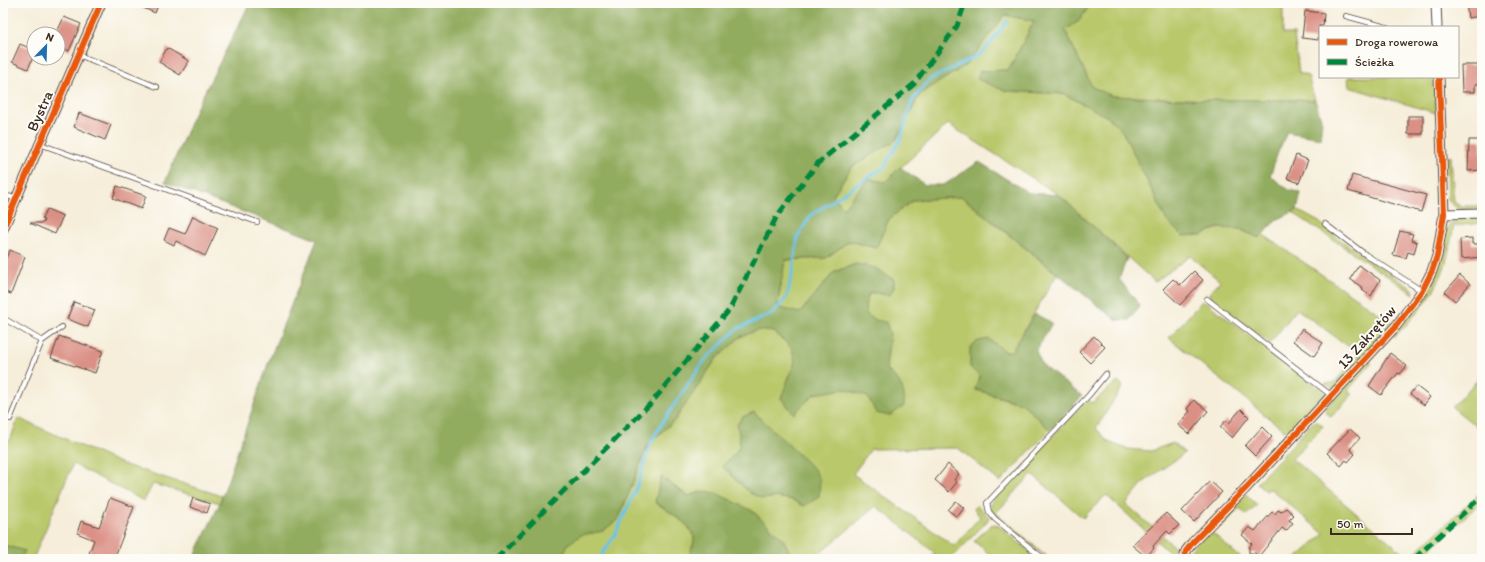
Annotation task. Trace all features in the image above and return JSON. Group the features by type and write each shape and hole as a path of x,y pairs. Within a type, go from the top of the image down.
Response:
{"street":[{"name":"Bystra","path":"3,229 101,3"},
{"path":"1436,3 1437,26"},
{"name":"13 Zakrętów","path":"1182,559 1193,542 1332,396 1396,326 1422,291 1435,264 1444,214 1439,78"},
{"path":"1444,214 1482,213"}],"lane":[{"path":"1346,16 1382,26"},
{"path":"79,55 157,87"},
{"path":"40,144 257,222"},
{"path":"3,194 16,199"},
{"path":"1325,224 1360,250 1422,291"},
{"path":"1207,300 1332,396"},
{"path":"3,318 42,341"},
{"path":"10,419 42,341 62,327"},
{"path":"1044,559 995,519 989,512 987,503 1089,395 1106,374"}],"green space":[{"path":"250,3 1091,3 1079,21 1065,30 1092,87 1112,96 1209,100 1315,100 1322,122 1320,138 1287,132 1270,176 1289,190 1301,193 1297,210 1278,219 1259,238 1240,229 1216,228 1202,235 1182,236 1167,221 1123,132 1108,117 1064,94 1005,91 977,79 980,71 1009,70 1034,21 1005,15 966,65 920,94 896,140 852,167 833,195 843,208 868,179 885,182 900,167 925,185 944,185 979,162 1029,193 1059,195 1127,258 1119,279 1140,306 1129,320 1116,320 962,197 913,200 889,219 876,248 849,241 826,258 785,260 777,307 800,313 834,272 856,264 875,268 894,280 894,288 890,295 869,293 865,305 866,314 875,320 886,322 890,334 886,369 898,381 903,389 904,406 889,416 876,413 868,397 845,389 814,394 794,414 781,398 795,362 792,348 774,332 758,330 740,337 716,359 675,420 648,444 619,518 603,531 581,535 568,544 561,559 193,559 220,503 269,361 317,240 165,182 196,109"},
{"path":"1091,3 1283,3 1283,34 1294,34 1299,73 1308,76 1315,100 1209,100 1112,96 1092,87 1065,30 1079,21"},
{"path":"1005,15 1034,21 1009,70 980,71 1005,91 1064,94 1108,117 1123,132 1167,221 1202,235 1210,231 1224,228 1237,229 1259,238 1262,234 1393,323 1333,388 1325,384 1335,382 1359,354 1297,309 1270,343 1210,298 1209,293 1220,281 1190,256 1155,282 1059,195 948,124 885,182 868,179 843,208 833,195 852,167 896,140 920,94 966,65"},
{"path":"1348,78 1436,78 1436,113 1349,87"},
{"path":"1451,156 1454,202 1460,206 1482,206 1482,209 1458,208 1451,203 1448,198 1447,158"},
{"path":"962,197 1057,274 1012,351 1006,352 989,339 980,377 975,390 1023,404 1050,430 1000,482 958,448 871,449 853,474 954,546 980,517 974,509 977,505 989,517 988,520 951,559 929,559 935,553 876,506 813,559 793,559 783,539 751,510 705,491 688,496 661,477 655,502 678,518 689,528 694,538 691,553 692,559 562,559 567,544 581,535 603,531 619,518 648,444 675,420 716,359 740,337 758,330 774,332 792,348 795,362 781,398 845,389 868,397 900,382 886,369 886,354 880,332 866,314 865,305 869,294 875,292 883,295 894,280 875,268 856,264 834,272 800,313 777,308 785,260 826,258 849,241 876,248 889,219 913,200","holes":["754,413 779,437 804,506 793,500 776,497 763,499 750,493 722,466 737,453"]},
{"path":"1297,210 1319,222 1342,241 1413,289 1414,294 1292,212"},
{"path":"1482,216 1482,223 1454,226 1449,251 1437,284 1421,308 1395,337 1394,334 1433,280 1437,270 1445,234 1449,225 1461,219"},
{"path":"1203,300 1325,393 1326,396 1290,435 1169,338"},
{"path":"1035,314 1052,323 1036,351 1042,365 1082,396 1050,430 1023,404 975,389 980,377 970,367 970,347 978,341 989,339 1006,352 1012,351"},
{"path":"1368,362 1372,363 1348,390 1353,394 1331,417 1325,411 1326,408"},
{"path":"1482,375 1482,431 1452,407"},
{"path":"1118,381 1123,386 1096,428 1108,442 1127,449 1151,451 1173,443 1185,453 1144,482 1126,504 1177,549 1171,554 1106,495 1083,518 1032,474 996,513 1050,559 1048,559 992,513 991,504 993,499 1087,400 1092,403"},
{"path":"754,412 814,469 820,480 819,497 804,506 793,500 776,497 763,499 750,493 722,466 738,448 740,439 737,425 742,417"},
{"path":"18,418 122,464 222,496 220,503 153,484 144,501 73,464 33,559 20,559 25,551 3,545 3,438 10,441"},
{"path":"1315,420 1323,426 1292,459 1409,558 1482,491 1482,501 1420,559 1295,559 1324,534 1272,490 1269,489 1266,491 1257,483"},
{"path":"661,477 688,496 705,491 716,493 751,510 783,539 793,559 692,559 691,553 694,538 689,528 678,518 655,502"},
{"path":"1246,494 1257,505 1247,515 1239,508 1223,526 1220,519"},
{"path":"995,524 1039,559 995,559 974,541 991,525"},
{"path":"1209,530 1242,559 1189,559 1190,551"},
{"path":"3,545 25,551 20,559 3,559"}],"building":[{"path":"132,3 159,3 155,13"},
{"path":"1466,3 1482,3 1482,16 1468,18"},
{"path":"1305,11 1324,13 1323,26 1319,26 1318,40 1302,38"},
{"path":"64,17 81,24 69,51 66,50 66,26 60,26"},
{"path":"20,44 26,47 26,66 29,66 28,69 12,62"},
{"path":"167,48 189,61 180,75 159,62"},
{"path":"1461,65 1479,65 1479,84 1475,84 1475,92 1462,92"},
{"path":"79,113 111,125 105,140 74,127"},
{"path":"1408,116 1423,116 1423,134 1408,134"},
{"path":"1469,140 1481,140 1482,170 1468,171"},
{"path":"1296,155 1308,160 1299,183 1287,178"},
{"path":"1352,175 1426,195 1421,212 1348,191"},
{"path":"117,186 146,196 141,209 113,198"},
{"path":"47,209 63,216 55,234 30,223 43,223 44,220 42,219"},
{"path":"193,216 218,228 205,256 176,241 174,245 164,240 169,228 185,234"},
{"path":"1400,231 1413,234 1411,240 1417,242 1414,254 1408,252 1406,258 1393,255"},
{"path":"1472,238 1472,244 1482,244 1482,257 1461,259 1460,239"},
{"path":"10,250 25,257 11,294 3,291 3,264"},
{"path":"1359,265 1380,280 1371,296 1350,279"},
{"path":"1194,271 1203,280 1180,305 1163,289 1173,279 1180,285"},
{"path":"1460,275 1470,284 1455,301 1445,292"},
{"path":"74,302 95,310 88,327 67,319"},
{"path":"1302,329 1323,343 1314,356 1293,341"},
{"path":"59,336 103,351 95,373 51,358"},
{"path":"1094,336 1105,347 1090,363 1079,352"},
{"path":"1390,353 1407,366 1400,374 1398,373 1381,395 1369,386"},
{"path":"1416,386 1430,397 1424,405 1410,394"},
{"path":"1194,400 1208,411 1189,434 1178,425 1190,411 1187,409"},
{"path":"1241,409 1249,417 1232,438 1220,427 1226,420 1229,423"},
{"path":"1262,427 1272,437 1255,456 1245,446"},
{"path":"1350,429 1360,438 1350,449 1355,454 1348,462 1346,460 1341,466 1327,453"},
{"path":"948,464 959,474 954,480 957,482 949,492 935,480"},
{"path":"1210,481 1222,492 1194,522 1182,511"},
{"path":"110,498 134,507 114,559 87,559 94,540 77,533 81,521 99,527"},
{"path":"193,498 210,504 207,513 190,507"},
{"path":"956,501 964,508 957,517 948,510"},
{"path":"1286,508 1294,515 1289,520 1293,523 1286,531 1282,528 1259,556 1255,553 1249,553 1249,547 1252,544 1242,535 1249,527 1255,531 1272,512 1275,514 1278,510 1281,512"},
{"path":"1166,513 1179,525 1170,534 1167,531 1153,546 1154,548 1146,557 1132,545"}],"waterway":[{"path":"599,559 615,535 637,487 650,444 664,420 704,361 737,329 772,314 787,297 798,236 811,215 884,167 901,138 912,101 929,80 979,55 991,43 1007,21"}],"marked path":[{"path":"496,559 652,402 730,309 777,216 818,163 914,84 957,26 965,3"},
{"path":"1414,559 1482,496"}],"cycle path":[{"path":"3,229 101,3"},
{"path":"1184,559 1186,551 1193,542 1245,489 1396,326 1422,291 1432,271 1437,256 1444,214 1439,78"}]}
